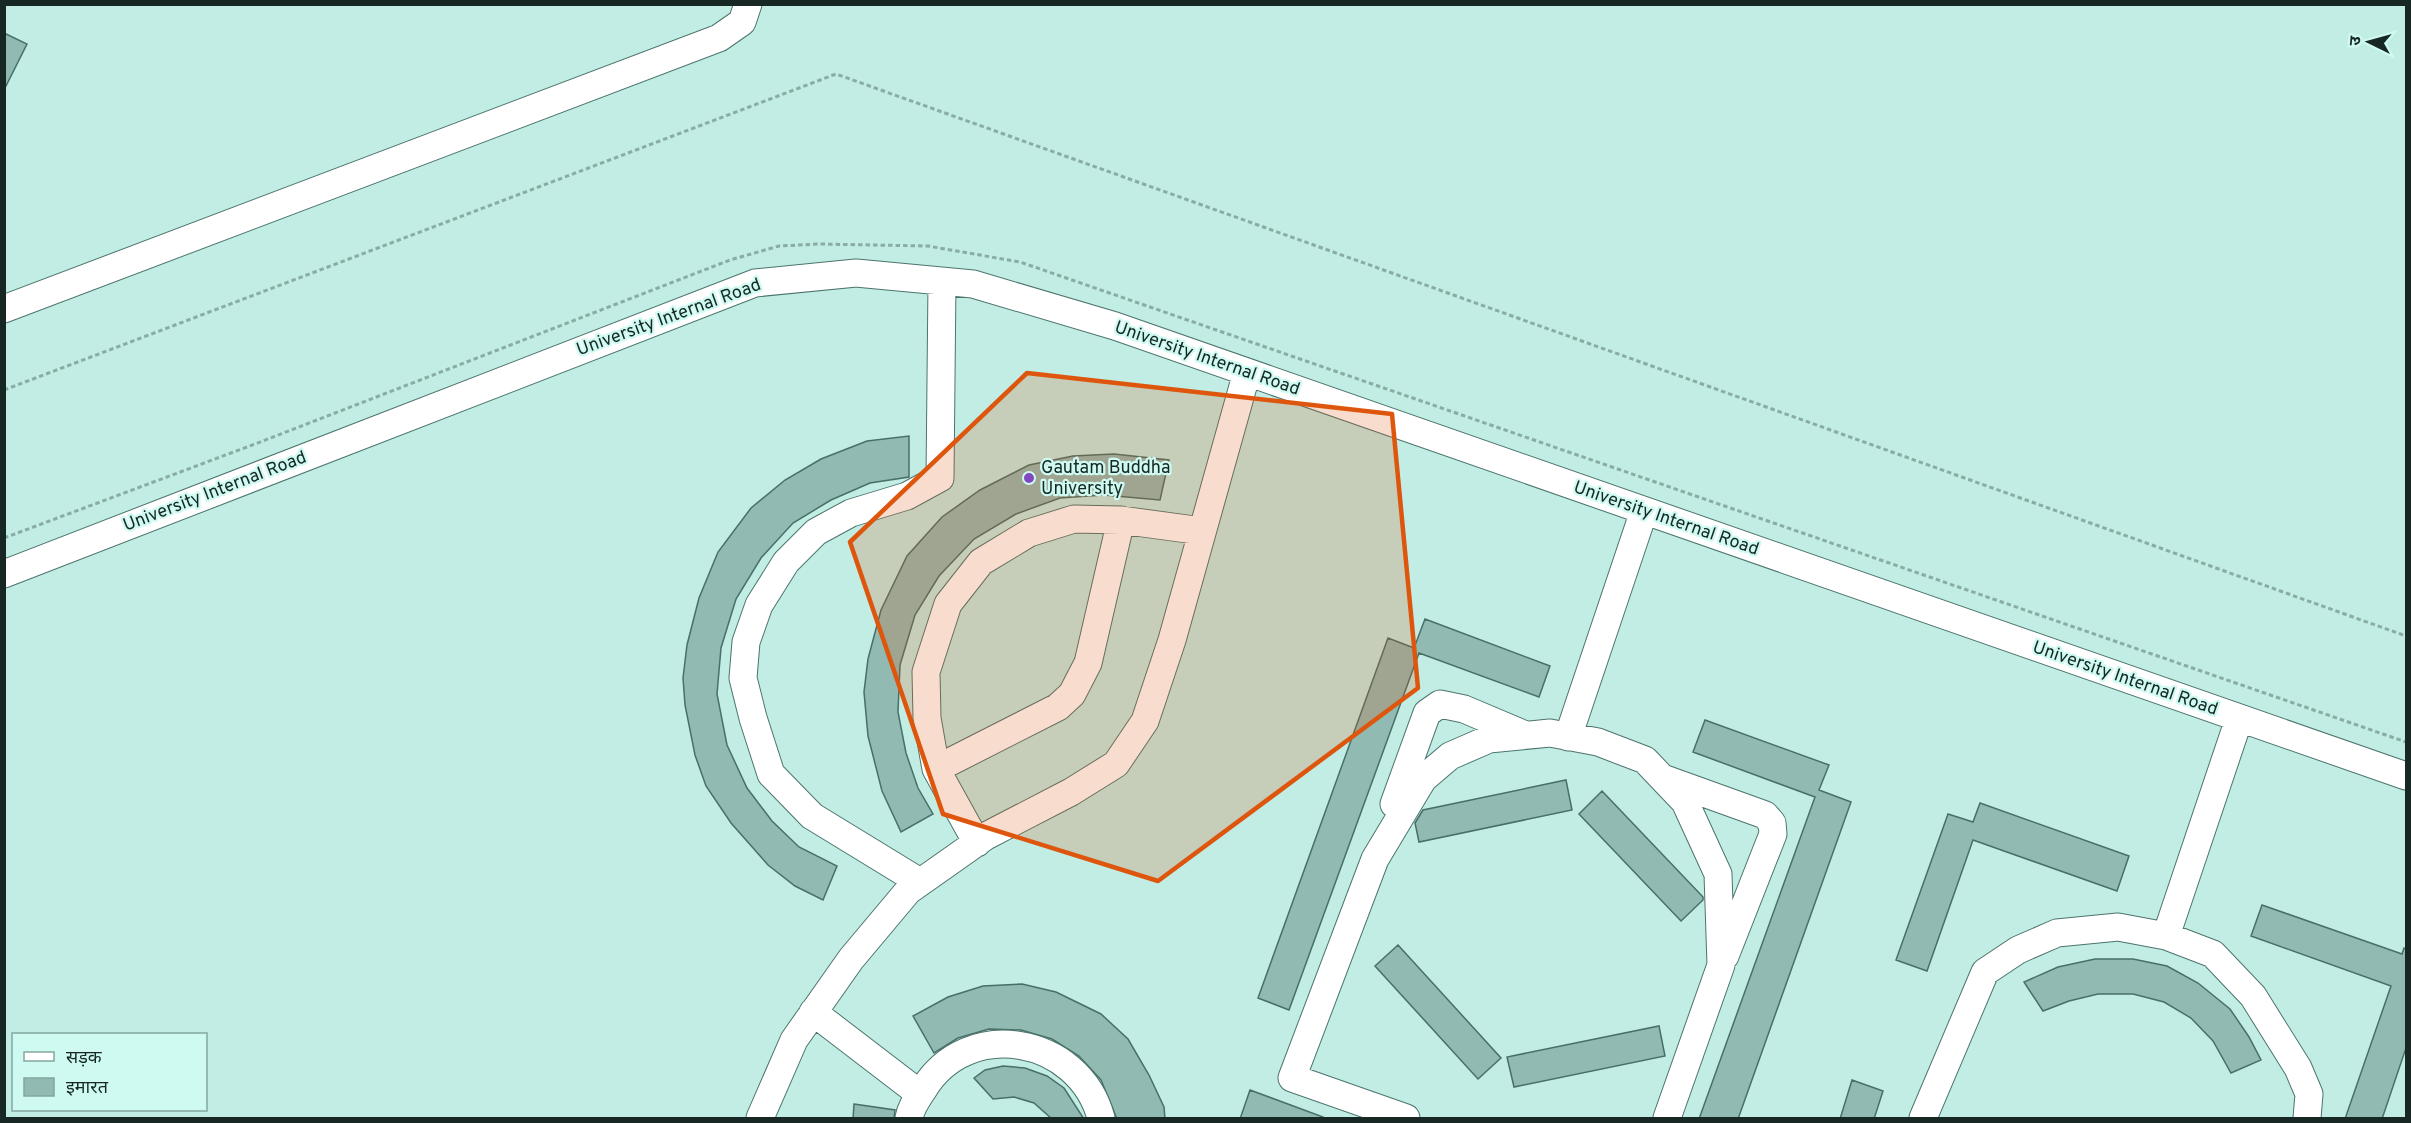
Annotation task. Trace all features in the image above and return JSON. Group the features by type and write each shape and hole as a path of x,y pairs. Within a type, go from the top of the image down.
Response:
{"street":[{"path":"4,309 719,38 742,22 748,4"},
{"name":"University Internal Road","path":"4,574 755,283 856,273 973,284 1093,320 2406,776"},
{"path":"920,882 812,816 771,774 743,678 746,642 759,605 786,562 816,532 851,513 907,496 940,478 942,281"},
{"path":"760,1119 794,1040 851,959 908,891 976,843 1071,792 1116,764 1145,721 1172,640 1246,372"},
{"path":"1568,736 1644,511"},
{"path":"976,843 936,769 927,718 926,672 948,604 981,562 1029,533 1074,519 1121,520 1202,531"},
{"path":"936,769 1058,707 1072,694 1088,663 1121,520"},
{"path":"1406,1119 1292,1078 1375,859 1427,713 1440,704 1464,709 1526,736"},
{"path":"2166,936 2240,719"},
{"path":"1375,859 1423,779 1450,756 1489,739 1550,733 1598,742 1645,760 1685,802 1718,874 1721,965"},
{"path":"1662,778 1765,815 1772,823 1773,834 1721,965 1667,1119"},
{"path":"1923,1119 1985,972 2018,950 2057,933 2118,927 2166,936 2213,954 2253,996 2298,1068 2309,1094 2307,1119"},
{"path":"813,1012 920,1094"},
{"path":"909,1119 911,1108 931,1076 960,1054 1000,1043 1043,1050 1073,1068 1096,1099 1101,1119"}],"path":[{"path":"4,390 836,74 2406,636"}],"highlighted area":[{"path":"1027,373 1392,414 1418,688 1158,881 943,814 850,542"}],"building":[{"path":"4,33 27,44 4,90"},
{"path":"909,436 909,477 870,483 831,500 793,523 761,558 736,599 721,648 717,694 727,745 747,788 772,821 799,847 837,866 823,900 795,886 768,865 731,823 706,786 695,755 685,705 683,678 687,645 699,598 718,552 751,508 785,480 821,459 867,441"},
{"path":"1114,454 1169,460 1160,500 1104,495 1060,498 1016,514 974,539 939,576 915,615 900,665 898,712 906,753 918,788 933,814 901,832 882,791 868,736 864,692 868,659 881,610 907,556 942,517 980,490 1029,465 1073,456"},
{"path":"1425,619 1550,666 1539,697 1419,653 1289,1010 1258,998 1388,638 1414,648"},
{"path":"1705,720 1829,765 1819,790 1851,802 1738,1119 1699,1119 1815,797 1693,752"},
{"path":"1566,780 1572,810 1419,842 1415,823 1423,810"},
{"path":"1602,791 1703,897 1703,900 1681,921 1579,814"},
{"path":"1980,803 2129,856 2117,891 1973,840 1927,971 1896,960 1948,814 1973,822"},
{"path":"2262,905 2402,954 2404,948 2406,949 2406,1048 2382,1119 2345,1119 2391,986 2251,936"},
{"path":"1398,945 1501,1058 1478,1079 1375,966"},
{"path":"2095,959 2133,959 2167,966 2198,983 2230,1009 2261,1060 2231,1073 2213,1041 2191,1018 2164,1002 2133,994 2098,994 2069,1001 2043,1011 2024,982 2058,967"},
{"path":"1022,984 1056,992 1101,1014 1128,1039 1164,1107 1165,1119 1117,1119 1101,1080 1079,1056 1052,1039 1021,1030 989,1029 958,1038 934,1053 913,1016 948,997 983,986"},
{"path":"1659,1026 1665,1056 1514,1087 1507,1057"},
{"path":"1003,1066 1025,1068 1047,1076 1064,1088 1084,1119 1052,1119 1034,1103 1014,1097 993,1099 974,1078 985,1070"},
{"path":"1852,1080 1883,1091 1874,1119 1840,1119"},
{"path":"1250,1090 1323,1117 1323,1119 1240,1119"},
{"path":"854,1104 895,1110 894,1119 853,1119"}],"place":[{"name":"Gautam Buddha University","path":"1029,478"}]}
